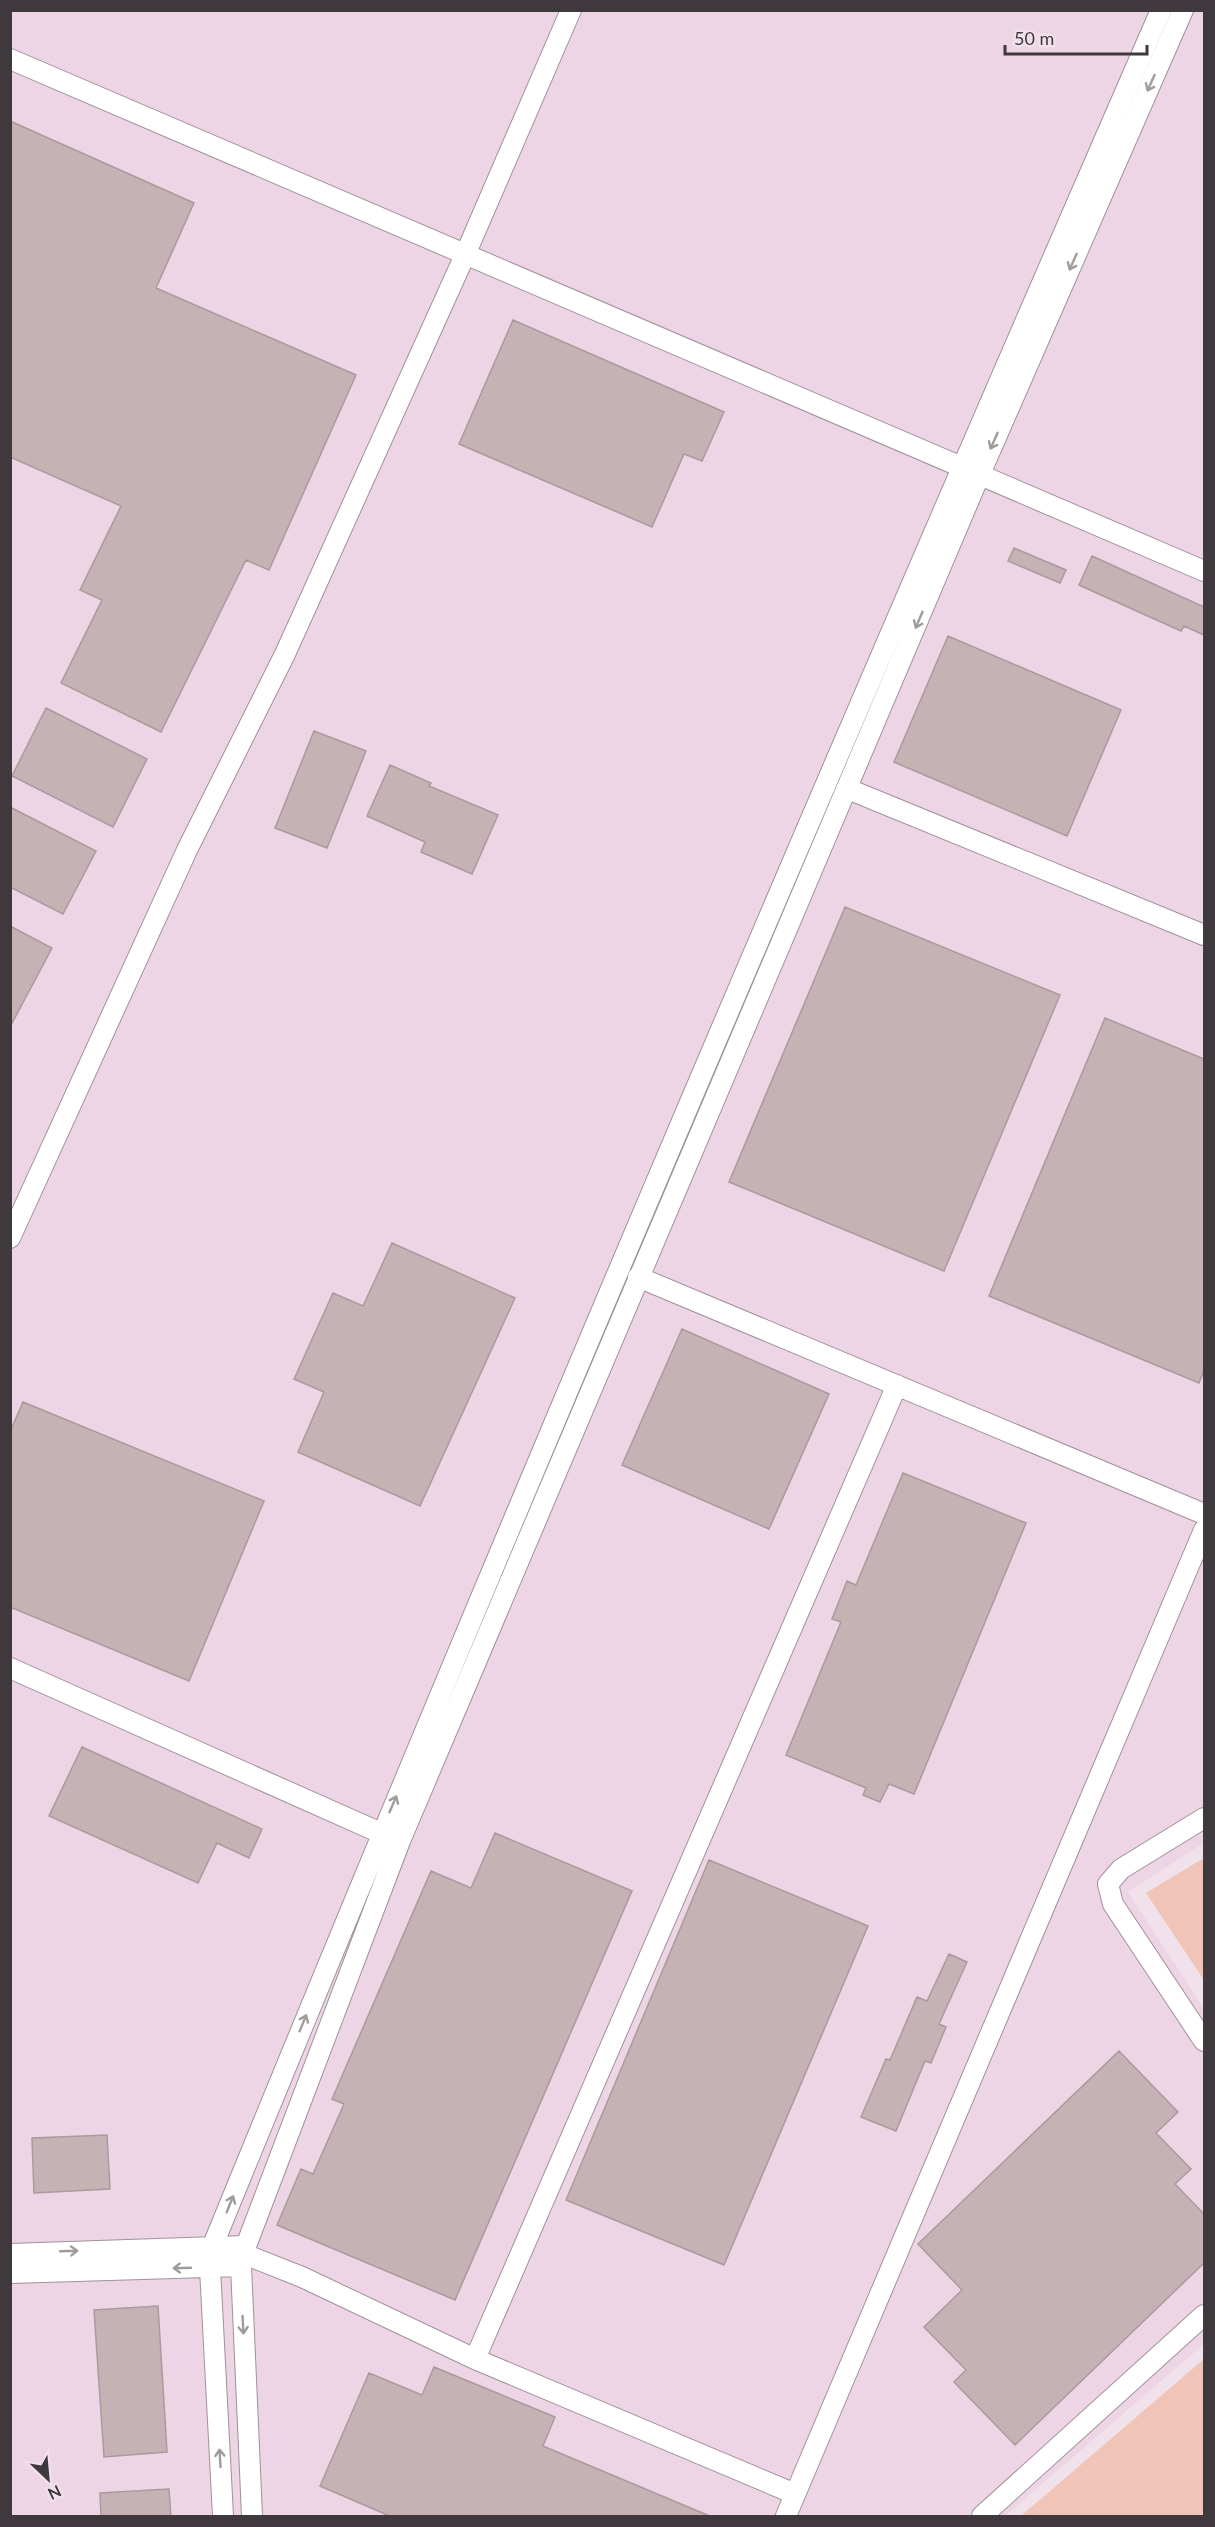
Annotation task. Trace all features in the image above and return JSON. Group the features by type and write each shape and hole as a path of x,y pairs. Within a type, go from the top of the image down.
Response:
{"street":[{"path":"10,1238 187,850 285,654 465,255 571,10"},
{"path":"223,2517 210,2268 213,2245 381,1834 961,466 1161,10"},
{"path":"252,2517 244,2255 399,1841 980,474 1183,10"},
{"path":"10,59 1204,571"},
{"path":"848,789 1204,935"},
{"path":"638,1277 1204,1514"},
{"path":"475,2359 897,1385"},
{"path":"786,2517 1204,1530"},
{"path":"10,1668 399,1841"},
{"path":"1204,1818 1120,1869 1108,1884 1113,1904 1204,2041"},
{"path":"10,2254 213,2245 302,2277 475,2359 795,2494"},
{"path":"10,2273 210,2268 244,2255"},
{"path":"982,2517 1204,2315"}],"shaded area":[{"path":"11,11 1204,11 1204,1843 1128,1892 1204,2009 1204,2344 1005,2516 11,2516"},
{"path":"1204,1858 1204,1980 1146,1893"},
{"path":"1204,2359 1204,2516 1021,2516"}],"building":[{"path":"10,121 194,203 156,288 356,375 269,570 246,560 161,732 61,683 102,600 80,590 121,506 10,457"},
{"path":"513,320 724,412 702,461 684,454 652,527 459,444"},
{"path":"1014,548 1066,570 1060,583 1008,561"},
{"path":"1092,556 1204,607 1204,635 1184,626 1181,631 1079,585"},
{"path":"948,636 1121,710 1067,836 894,762"},
{"path":"46,708 147,759 113,827 12,776"},
{"path":"314,731 366,751 327,848 275,828"},
{"path":"390,765 431,783 429,786 498,815 472,874 421,852 425,842 367,816"},
{"path":"10,807 96,851 63,914 10,887"},
{"path":"845,907 1060,995 944,1271 729,1182"},
{"path":"10,926 52,948 10,1027"},
{"path":"1105,1018 1204,1059 1204,1370 1199,1383 989,1296"},
{"path":"392,1243 515,1298 420,1506 298,1452 324,1392 294,1379 333,1293 363,1306"},
{"path":"682,1329 829,1394 769,1529 622,1465"},
{"path":"23,1402 264,1501 189,1681 10,1607 10,1432"},
{"path":"903,1473 1026,1523 914,1794 889,1784 880,1802 863,1795 866,1788 786,1755 841,1622 832,1619 847,1581 856,1585"},
{"path":"82,1747 262,1829 249,1858 217,1843 198,1883 49,1816"},
{"path":"495,1833 632,1891 455,2300 277,2225 301,2169 313,2174 344,2104 332,2099 431,1871 471,1888"},
{"path":"709,1860 868,1926 724,2265 566,2200"},
{"path":"949,1954 967,1962 939,2024 946,2027 931,2063 925,2061 896,2131 861,2117 886,2059 890,2060 917,1997 927,2001"},
{"path":"1119,2051 1178,2112 1156,2133 1191,2169 1175,2184 1204,2214 1204,2263 1015,2445 954,2382 966,2370 924,2327 962,2290 918,2244"},
{"path":"107,2135 110,2189 34,2193 32,2138"},
{"path":"158,2306 167,2452 104,2457 94,2310"},
{"path":"434,2367 555,2417 543,2446 712,2517 392,2517 320,2486 369,2373 422,2395"},
{"path":"169,2489 171,2517 101,2517 100,2493"}]}
